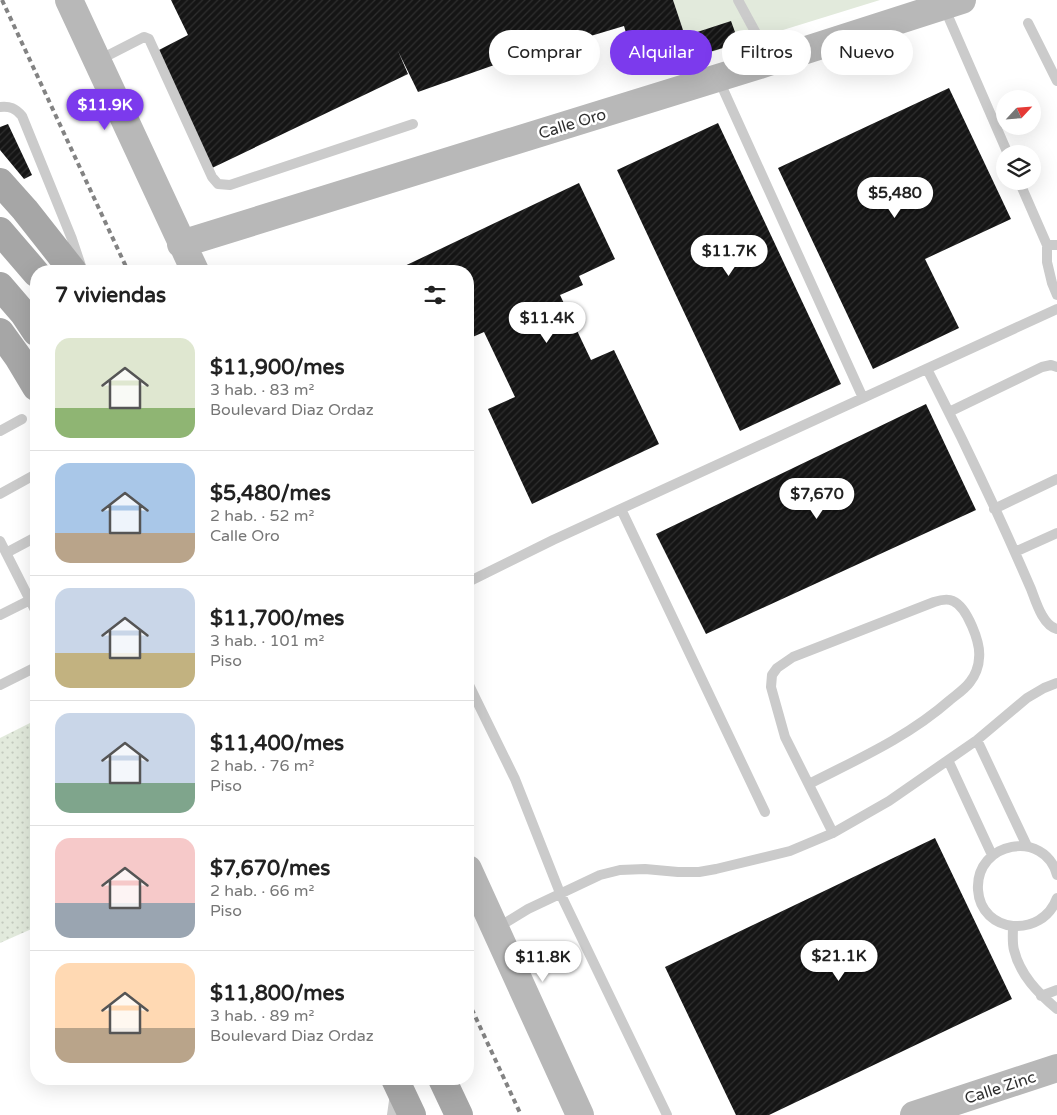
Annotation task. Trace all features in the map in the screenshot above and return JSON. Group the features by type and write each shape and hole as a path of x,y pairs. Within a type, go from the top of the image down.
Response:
{"main road":[{"path":"0,182 26,210 69,265"},
{"path":"0,231 30,266"},
{"path":"0,286 30,323"},
{"path":"0,332 30,377"},
{"path":"398,1085 412,1115"},
{"path":"445,1085 459,1115"}],"street":[{"path":"69,0 96,62 192,265"},
{"name":"Calle Oro","path":"811,49 953,3"},
{"name":"Calle Oro","path":"181,244 728,75"},
{"path":"474,882 580,1115"},
{"name":"Calle Zinc","path":"914,1115 1057,1068"}],"lane":[{"path":"738,0 754,30"},
{"path":"953,3 1005,145"},
{"path":"1028,23 1057,81"},
{"path":"96,62 144,36 149,39 212,177 218,184 230,185 413,124"},
{"path":"718,78 863,398"},
{"path":"0,107 8,106 15,109 22,116 72,239 80,265"},
{"path":"1024,190 1052,245 1047,262 1057,295"},
{"path":"474,579 1057,309"},
{"path":"949,412 1042,368 1051,365 1057,366"},
{"path":"927,368 1046,621 1051,627 1057,629"},
{"path":"0,431 22,419"},
{"path":"0,494 30,477"},
{"path":"994,509 1057,480"},
{"path":"622,509 765,812"},
{"path":"1015,552 1057,533"},
{"path":"0,541 30,594"},
{"path":"6,553 30,541"},
{"path":"808,784 901,737 934,714 970,683 980,656 976,637 962,608 954,601 944,599 934,602 793,657 777,668 772,675 771,687 786,737 808,784 833,833"},
{"path":"0,615 30,600"},
{"path":"0,685 30,670"},
{"path":"495,929 528,909 600,875 620,870 699,872 716,869 790,851 833,833 889,801 977,740 1027,698 1057,683"},
{"path":"474,695 515,779 560,893 667,1115"},
{"path":"977,740 1027,846"},
{"path":"948,760 992,855"},
{"path":"1056,905 1047,916 1037,923 1025,926 1012,926 1000,922 990,914 982,904 978,891 979,878 984,865 992,855 1003,849 1015,846 1027,846 1053,858 1057,875"},
{"path":"1012,926 1014,949 1022,972 1041,996 1057,1009"},
{"path":"1041,996 1057,990"},
{"path":"392,1115 396,1085"}],"shaded area":[{"path":"673,0 880,0 783,30 722,30 722,49 712,52 712,30 683,30"},
{"path":"30,723 30,930 0,943 0,738"}],"building":[{"path":"171,0 673,0 683,30 625,30 624,26 600,33 600,30 489,30 489,67 418,92 398,51 408,74 212,168 157,51 188,35"},
{"path":"731,21 734,30 722,30 722,48 712,51 712,30 703,30"},
{"path":"949,88 1011,219 925,259 959,328 873,369 778,168"},
{"path":"718,123 841,384 740,431 617,170"},
{"path":"8,124 32,175 24,179 0,150 0,127"},
{"path":"579,183 615,259 579,276 583,285 560,295 591,360 614,350 659,444 532,504 488,409 515,397 484,332 474,336 474,265 407,265"},
{"path":"926,404 976,510 706,634 656,534"},
{"path":"935,838 1012,999 769,1115 736,1115 665,967"}],"railway":[{"path":"2,0 125,265"},
{"path":"474,1014 521,1115"}]}
